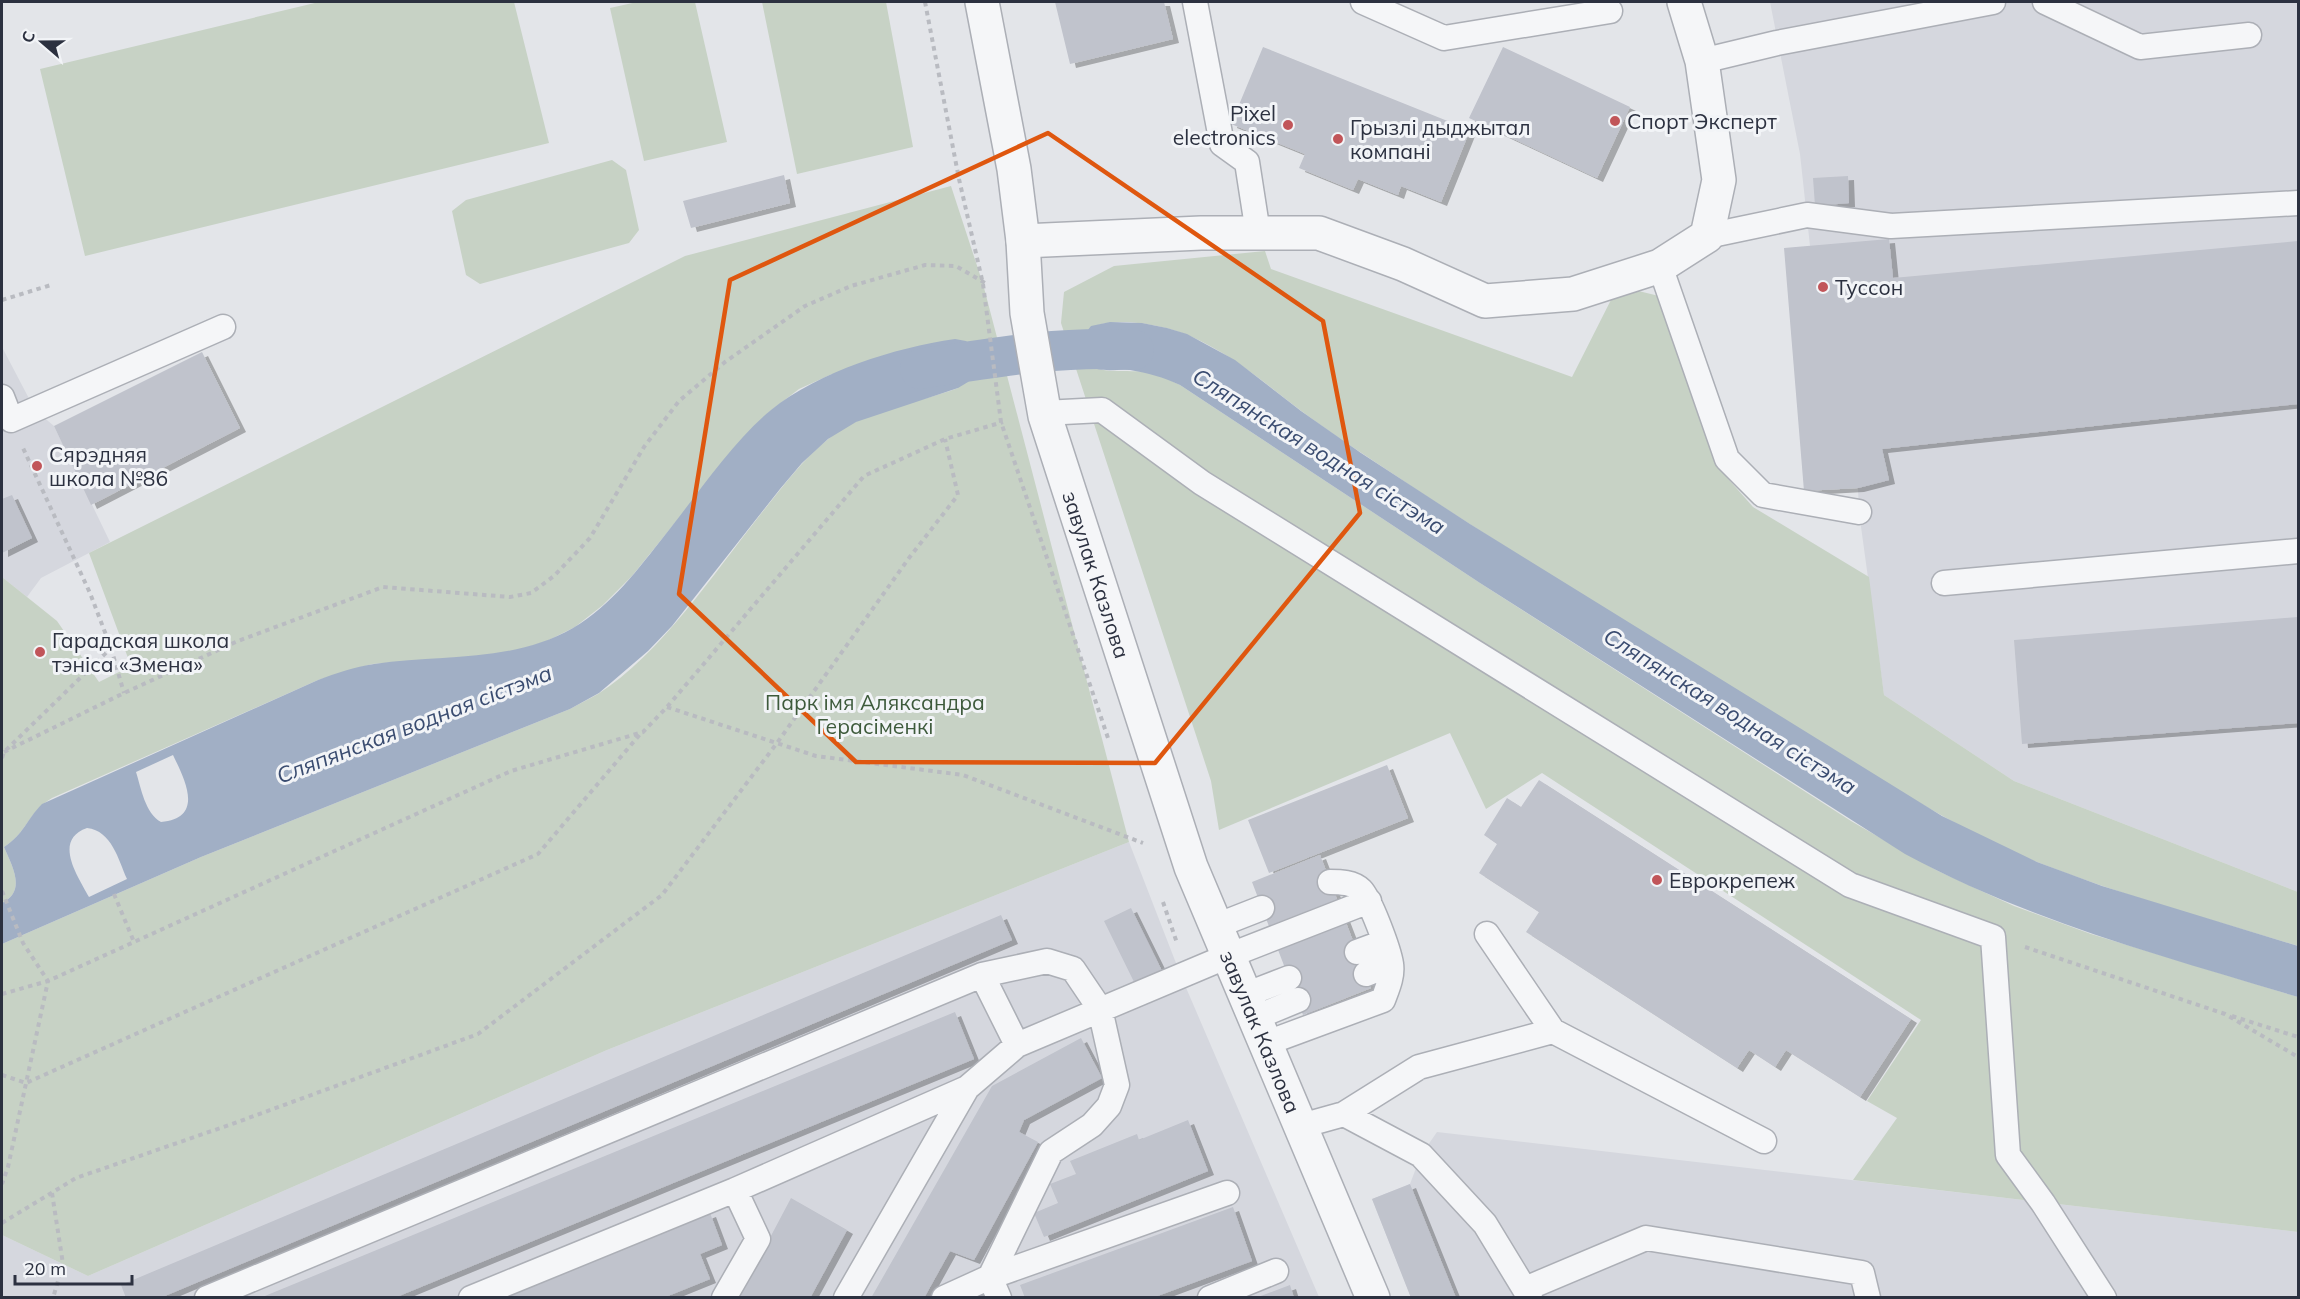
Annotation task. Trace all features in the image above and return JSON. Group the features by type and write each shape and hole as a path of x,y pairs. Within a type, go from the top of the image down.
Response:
{"street":[{"name":"завулак Казлова","path":"981,2 1014,169 1023,241 1027,313 1044,413 1191,867 1373,1298"},
{"path":"1023,241 1201,233 1319,233 1403,264 1485,301 1573,294 1660,266 1707,236 1719,180 1702,62 1684,2"}],"lane":[{"path":"1195,2 1222,144 1246,162 1258,233"},
{"path":"1363,2 1444,38 1610,11"},
{"path":"1702,62 1777,43 1994,2"},
{"path":"2045,2 2140,47 2249,35"},
{"path":"1707,236 1807,214 1891,226 2298,203"},
{"path":"1660,266 1726,459 1762,495 1859,512"},
{"path":"2,397 11,420 223,327"},
{"path":"1044,413 1102,410 1202,483 1850,885 1993,937 2008,1155 2043,1203 2104,1298"},
{"path":"1944,583 2298,551"},
{"path":"1254,1019 1383,1000 1389,983 1387,953 1369,901 1360,888 1347,882 1330,882"},
{"path":"471,1298 735,1190 967,1089 1017,1045 1228,956 1369,901"},
{"path":"1216,926 1262,908"},
{"path":"1487,934 1553,1031 1764,1141"},
{"path":"1361,963 1387,953"},
{"path":"207,1298 982,975 1047,961 1073,969 1100,1010 1117,1085 1109,1106 1092,1125 1051,1152 994,1287"},
{"path":"982,975 1017,1045"},
{"path":"1254,1019 1293,989"},
{"path":"1301,1126 1344,1114 1419,1067 1553,1031"},
{"path":"846,1298 967,1089"},
{"path":"1344,1114 1421,1155 1485,1224 1527,1293 1646,1238 1862,1273 1868,1298"},
{"path":"724,1298 758,1239 735,1190"},
{"path":"945,1298 994,1287 1227,1193"},
{"path":"1210,1298 1276,1270"}],"path":[{"path":"925,2 958,179 983,284 1001,422"},
{"path":"4,752 124,693 238,641 383,587 510,597 531,592 554,576 590,538 644,447 679,401 725,362 805,306 851,286 926,265 956,266 983,284 1026,278"},
{"path":"2,300 51,285"},
{"path":"2,1075 26,1083 538,854 864,476 945,439 1001,422 1044,413"},
{"path":"11,420 90,593 111,648 124,693"},
{"path":"2,1223 76,1178 244,1120 477,1034 662,895 777,743 909,558 958,495 945,439"},
{"path":"2,758 4,752 111,648"},
{"path":"667,707 816,756 963,776 1143,843"},
{"path":"2,994 48,981 511,771 643,732"},
{"path":"2,891 23,943 48,981 8,1167 2,1184"},
{"path":"114,894 134,942"},
{"path":"1993,937 2298,1036"},
{"path":"2225,1014 2298,1057"},
{"path":"52,1193 63,1264 53,1298"}],"highlighted area":[{"path":"1048,133 1323,321 1360,513 1155,763 856,762 679,594 730,280"}],"shaded area":[{"path":"1770,2 2298,2 2298,892 2014,781 1884,695 1859,512 1858,488 1810,246 1800,154"},
{"name":"Сярэдняя школа №86","path":"2,347 35,410 54,426 110,542 41,578 27,597 2,577"},
{"path":"1129,842 1181,976 1319,1297 2,1298 2,1235 88,1276 607,1050"},
{"path":"1437,1132 2298,1232 2298,1297 1411,1297 1372,1199 1410,1184 1421,1155"}],"green space":[{"path":"319,2 514,2 549,143 85,256 40,69"},
{"path":"637,2 695,2 727,142 644,161 610,8"},
{"path":"762,2 886,2 913,147 797,174"},
{"path":"612,160 626,170 639,230 629,243 480,284 466,275 452,211 466,200"},
{"name":"Парк імя Аляксандра Герасіменкі","path":"951,186 983,284 1129,842 607,1050 88,1276 2,1235 2,944 201,857 570,709 598,694 621,677 665,635 792,476 827,440 856,421 958,388 832,374 799,389 769,412 741,441 632,576 603,605 575,627 547,641 519,650 489,655 372,664 318,680 52,798 4,847 16,885 10,898 2,903 2,577 57,621 99,682 131,666 89,553 685,256"},
{"path":"1265,251 1271,269 1572,377 1618,286 1659,296 1716,465 1753,507 1869,577 1884,695 2014,781 2298,892 2298,946 2101,886 2000,846 1895,788 1533,564 1342,440 1220,351 1190,336 1151,325 1107,323 1085,332 1081,358 1086,364 1101,370 1149,373 1180,385 1480,583 1851,821 1936,870 2014,906 2091,934 2298,997 2298,1232 1853,1180 1897,1118 1867,1101 1921,1020 1542,773 1486,809 1450,733 1219,830 1211,781 1061,323 1064,292 1114,266"}],"water":[{"path":"1110,322 1142,323 1187,334 1235,360 1301,411 1361,453 1470,524 1942,816 2037,862 2102,886 2298,946 2298,997 2098,936 2000,899 1905,854 1480,583 1180,385 1143,372 1102,370 1085,363 1081,357 1080,340 1091,326"},
{"path":"955,339 966,341 974,348 975,372 968,382 958,388 856,422 828,439 802,463 780,489 672,626 648,651 599,693 570,709 201,857 2,944 2,903 10,898 16,885 4,847 21,832 42,804 318,680 339,673 374,664 501,652 550,639 573,628 600,609 624,586 742,437 771,410 812,384 858,363","holes":["173,755 186,786 187,806 183,813 175,819 161,822 147,806 136,772","87,828 96,830 108,840 127,879 89,897 74,869 70,849 71,841"]}],"building":[{"path":"1055,2 1164,2 1173,39 1070,64"},
{"path":"1263,47 1470,130 1441,202 1401,186 1398,195 1358,179 1353,190 1299,168 1305,154 1231,124"},
{"path":"1503,47 1630,107 1597,178 1469,118"},
{"path":"784,175 790,203 691,228 683,201"},
{"path":"1848,176 1849,203 1815,206 1813,178"},
{"path":"1889,239 1893,278 2298,241 2298,404 1882,449 1889,480 1858,488 1804,491 1784,248"},
{"path":"202,352 240,428 91,505 54,426"},
{"path":"12,495 32,538 2,553 2,499"},
{"path":"2298,617 2298,723 2022,744 2014,640"},
{"path":"1387,765 1408,818 1269,873 1248,820"},
{"path":"1539,780 1911,1019 1860,1097 1786,1050 1775,1067 1749,1050 1737,1068 1526,932 1539,912 1479,873 1497,844 1484,835 1507,798 1521,807"},
{"path":"1320,855 1371,988 1303,1015 1252,882"},
{"path":"1131,908 1163,973 1136,986 1104,921"},
{"path":"1001,915 1012,940 160,1298 126,1298 121,1285"},
{"path":"955,1012 974,1059 394,1298 260,1298"},
{"path":"1081,1038 1102,1078 1024,1120 1019,1132 1038,1142 974,1260 950,1251 924,1298 871,1298 992,1086"},
{"path":"1188,1120 1208,1171 1044,1237 1034,1213 1058,1203 1050,1184 1076,1174 1070,1161 1137,1134 1139,1140"},
{"path":"1410,1184 1456,1298 1411,1298 1372,1199"},
{"path":"791,1198 847,1230 810,1298 738,1298"},
{"path":"1233,1207 1252,1261 1152,1298 1025,1298 1020,1285"},
{"path":"710,1213 722,1245 700,1254 710,1279 663,1298 494,1298"},
{"path":"1290,1285 1294,1298 1258,1298 1258,1297"}],"waterway":[{"name":"Сляпянская водная сістэма","path":"920,369 1054,351 1134,350"}],"place":[{"name":"Спорт Эксперт","path":"1615,121"},
{"name":"Pixel electronics","path":"1288,125"},
{"name":"Грызлі дыджытал компані","path":"1338,139"},
{"name":"Туссон","path":"1823,287"},
{"name":"Сярэдняя школа №86","path":"37,466"},
{"name":"Гарадская школа тэніса «Змена»","path":"40,652"},
{"name":"Еврокрепеж","path":"1657,880"}]}
